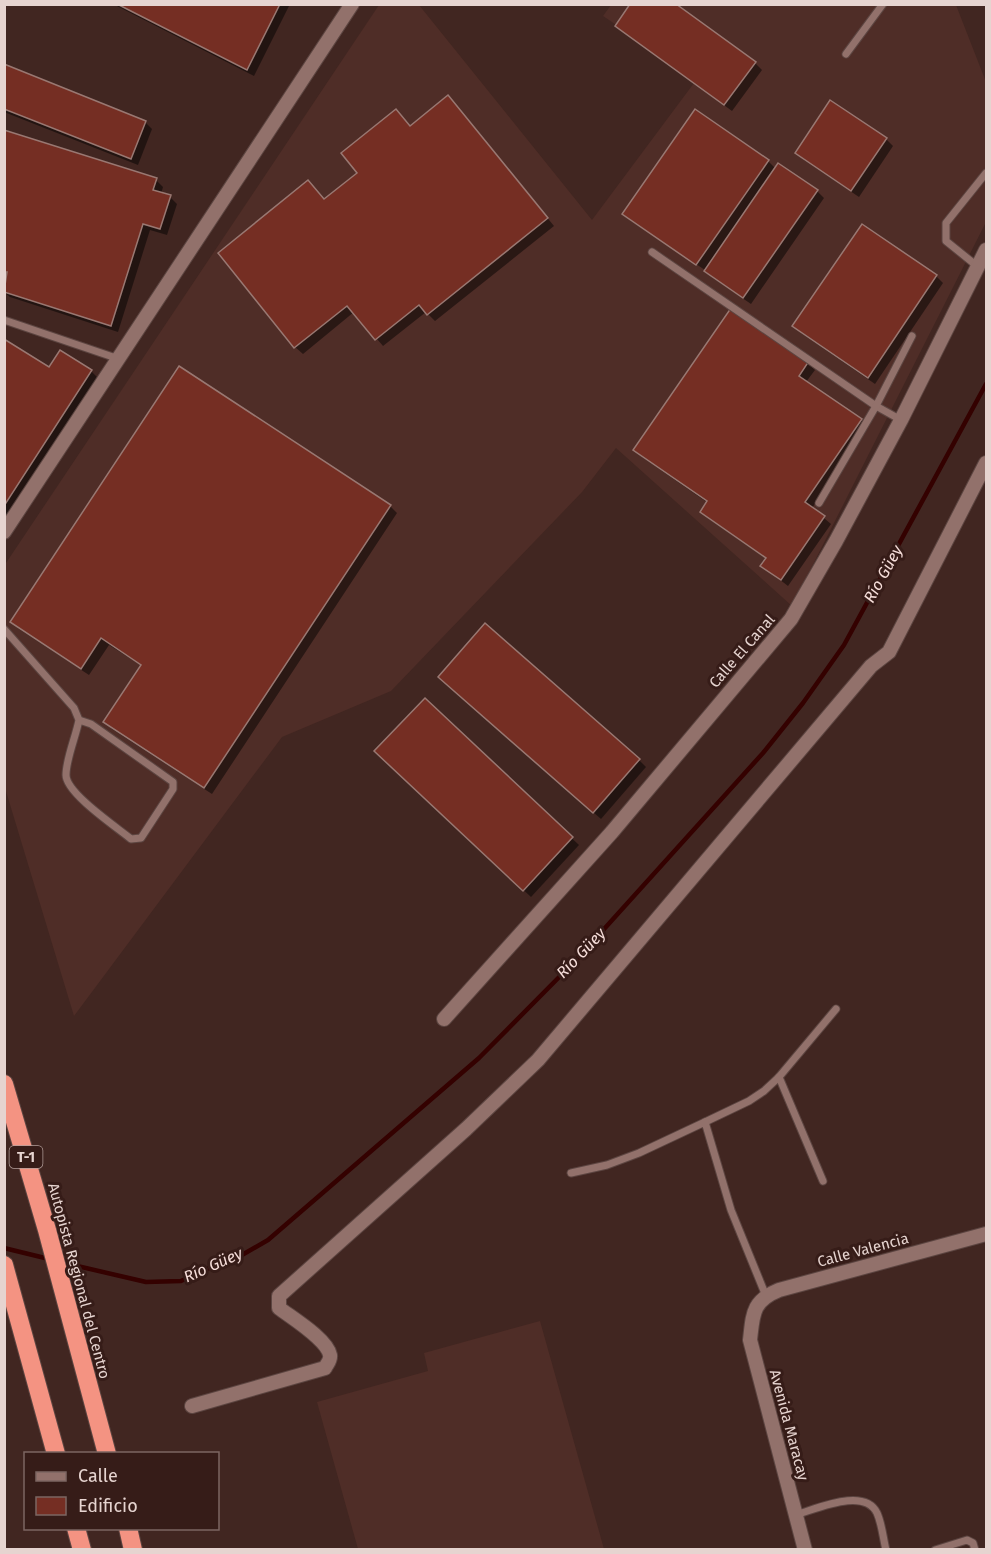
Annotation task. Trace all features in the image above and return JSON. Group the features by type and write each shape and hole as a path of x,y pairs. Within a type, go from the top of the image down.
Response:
{"highway":[{"name":"Autopista Regional del Centro","path":"4,1084 47,1230 106,1452"},
{"path":"4,1265 55,1452"},
{"path":"77,1530 82,1550"},
{"path":"128,1530 133,1550"}],"street":[{"path":"4,532 352,4"},
{"name":"Calle El Canal","path":"444,1019 612,832 791,619 901,420 987,250"},
{"path":"192,1406 325,1368 330,1360 330,1353 323,1342 279,1308 279,1296 381,1206 538,1060 639,938 872,666 889,652 987,463"},
{"name":"Calle Valencia","path":"754,1308 766,1296 779,1290 987,1234"},
{"name":"Avenida Maracay","path":"754,1308 750,1340 805,1550"}],"lane":[{"path":"846,54 883,4"},
{"path":"977,266 946,241 946,223 987,173"},
{"path":"652,252 876,406 901,420"},
{"path":"4,320 119,359"},
{"path":"819,503 876,406 912,336"},
{"path":"4,629 74,708 79,720 66,774 67,784 75,794 131,839 141,838 173,789 172,782 91,724 79,720"},
{"path":"571,1173 607,1165 639,1153 749,1101 779,1077 836,1009"},
{"path":"779,1077 823,1180"},
{"path":"705,1122 731,1210 766,1296"},
{"path":"795,1515 851,1499 862,1500 876,1512 886,1550"},
{"path":"935,1550 968,1540 973,1543 975,1550"}],"shaded area":[{"path":"379,5 419,5 592,220 697,79 603,16 611,5 956,5 986,82 986,222 792,606 616,448 582,492 391,691 282,737 74,1016 5,788 4,566"},
{"path":"540,1321 604,1549 358,1549 317,1402 428,1371 424,1353"}],"building":[{"path":"117,4 280,4 247,70"},
{"path":"630,4 676,4 756,62 724,105 615,26"},
{"path":"4,64 146,121 131,159 4,109"},
{"path":"448,95 548,218 427,315 419,305 375,340 347,306 294,348 218,253 308,180 324,199 357,173 341,153 396,109 410,126"},
{"path":"830,100 887,138 851,191 795,153"},
{"path":"695,109 769,160 696,265 622,214"},
{"path":"4,130 157,178 153,190 171,195 160,229 143,224 111,326 4,292 7,272 4,272"},
{"path":"778,163 818,190 743,298 704,271"},
{"path":"862,224 937,275 868,378 792,326"},
{"path":"731,308 809,361 799,376 862,419 805,502 825,516 781,580 760,566 766,558 700,512 707,501 633,450"},
{"path":"4,339 49,367 60,350 92,370 4,506"},
{"path":"179,366 391,505 204,788 103,722 141,665 101,638 81,669 10,622"},
{"path":"485,623 640,759 593,813 438,677"},
{"path":"425,698 573,837 523,891 374,751"}],"waterway":[{"name":"Río Güey","path":"60,1262 146,1282 181,1281 235,1259 268,1240 479,1058 577,959 763,753 803,703 844,645 986,384"},
{"name":"Río Güey","path":"4,1248 49,1259"}]}
